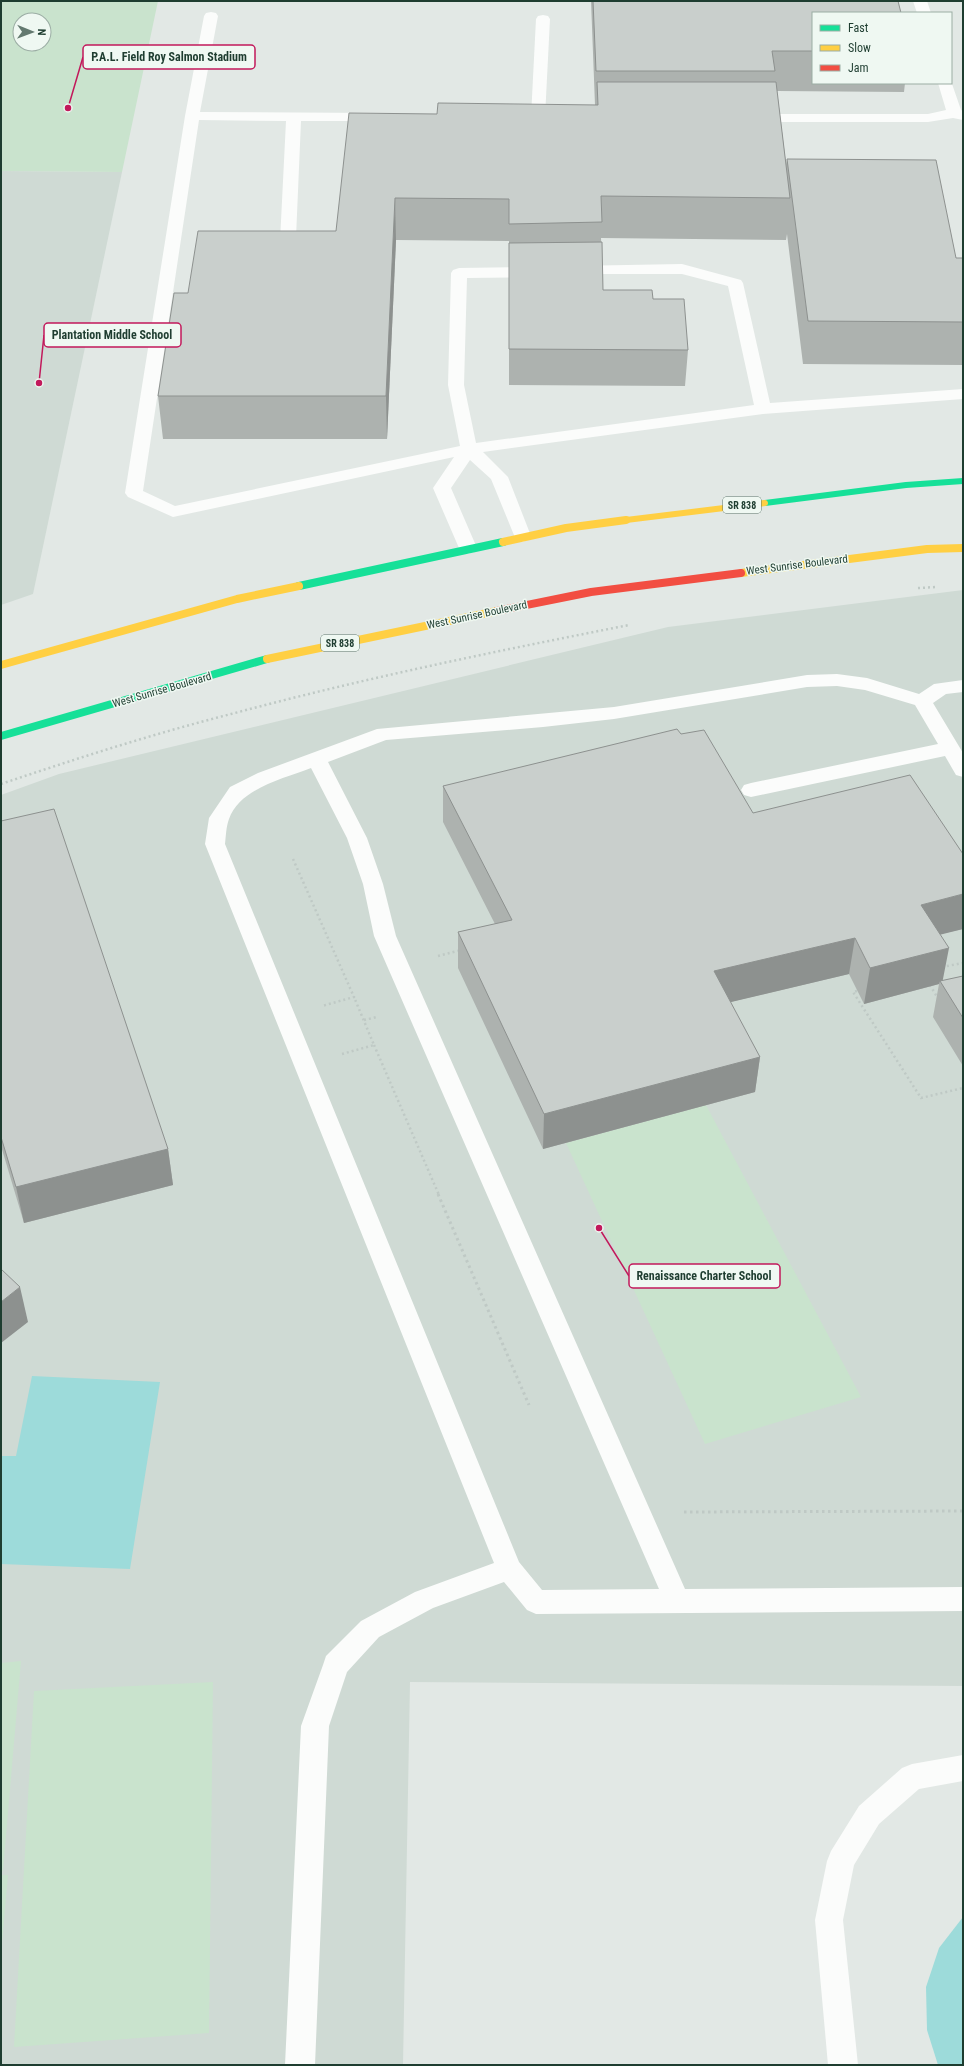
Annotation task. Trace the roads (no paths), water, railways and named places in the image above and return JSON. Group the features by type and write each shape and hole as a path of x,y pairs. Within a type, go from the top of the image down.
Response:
{"highway":[{"name":"SR 838","path":"1,665 237,599 522,536 566,528 906,485 963,481"},
{"name":"West Sunrise Boulevard","path":"1,736 278,656 591,592 919,550 963,548"}],"lane":[{"path":"920,1 924,12"},
{"path":"211,16 192,116 134,492 173,512 469,449 763,409 963,394"},
{"path":"538,117 543,19"},
{"path":"737,118 928,118 959,114 945,84"},
{"path":"192,116 389,117"},
{"path":"286,262 294,117"},
{"path":"522,117 554,117"},
{"path":"522,536 499,477 469,449 456,385 459,273 682,269 735,283 763,409"},
{"path":"468,548 442,488 469,449"},
{"path":"963,770 922,701 867,684 837,680 806,681 614,713 543,721 384,734 265,778 236,792 219,818 215,844 509,1569 536,1602 963,1599"},
{"path":"922,701 941,688 963,686"},
{"path":"751,790 950,748"},
{"path":"316,760 358,838 373,884 386,936 677,1601"},
{"path":"300,2065 315,1726 336,1665 370,1629 376,1625 424,1600 509,1569"},
{"path":"843,2065 829,1920 841,1861 869,1815 912,1777 963,1768"}],"water":[{"path":"32,1376 160,1382 130,1569 1,1564 1,1456 16,1456"},
{"path":"963,1917 963,2065 938,2065 927,2030 926,1987 939,1948"}],"place":[{"name":"P.A.L. Field Roy Salmon Stadium","path":"68,108"},
{"name":"Plantation Middle School","path":"39,383"},
{"name":"Renaissance Charter School","path":"599,1228"}]}
